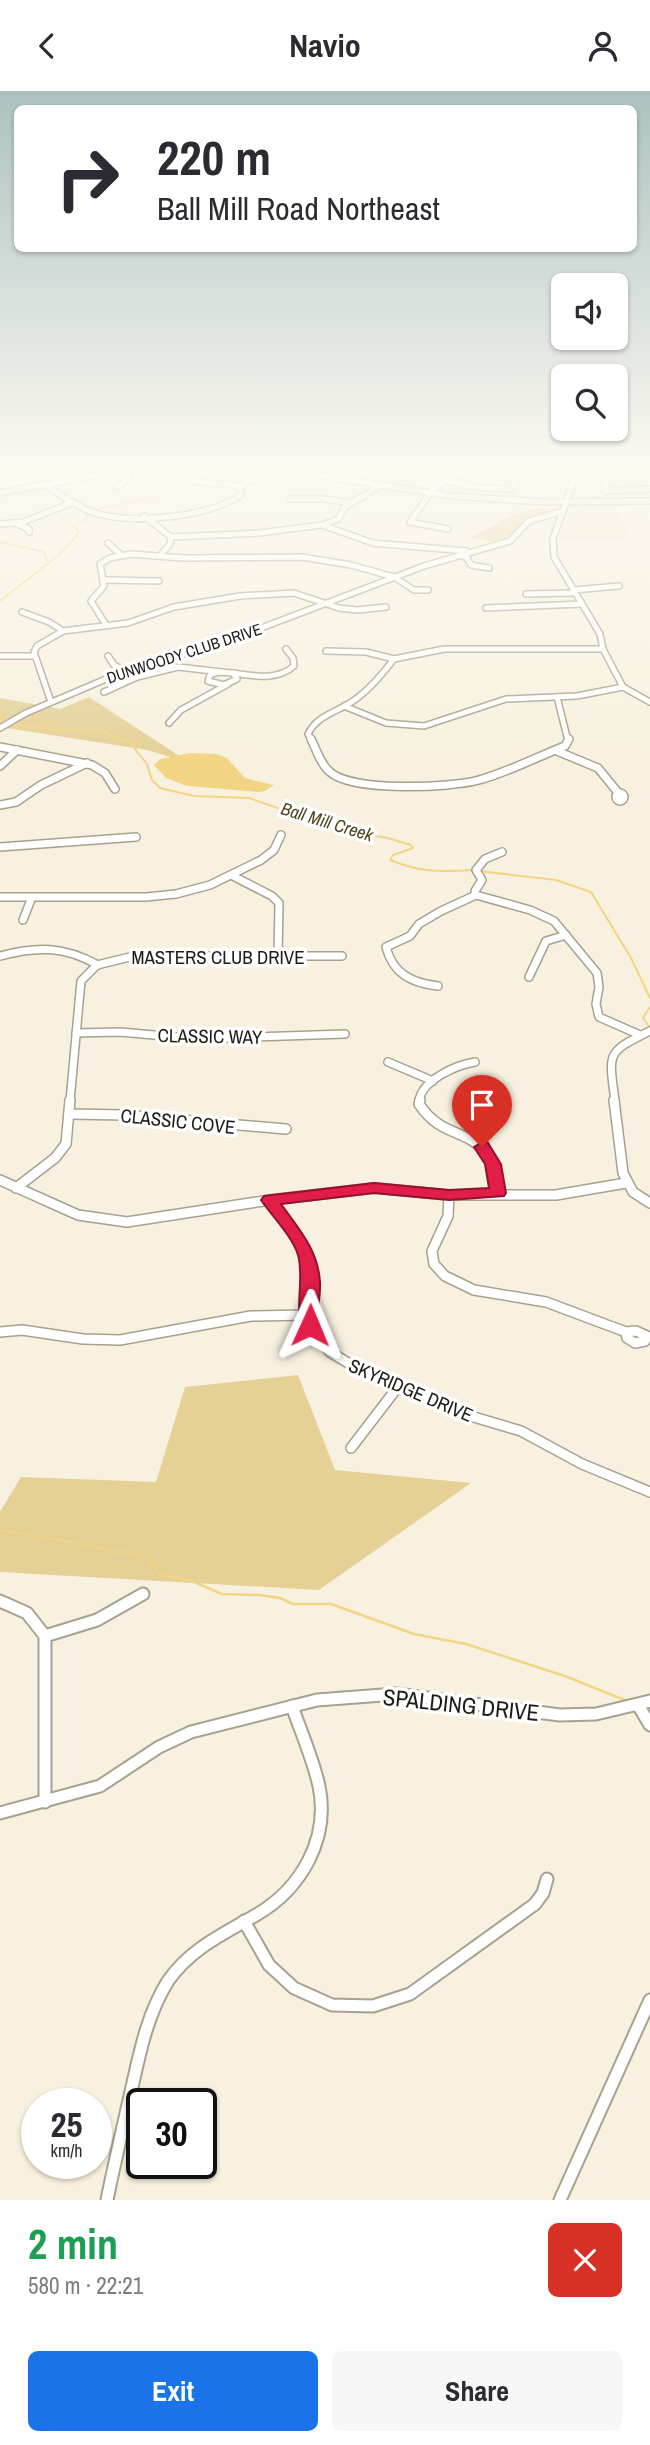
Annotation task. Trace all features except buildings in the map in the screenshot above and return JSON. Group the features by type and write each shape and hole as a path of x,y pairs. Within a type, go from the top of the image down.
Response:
{"street":[{"path":"100,564 103,587 91,601 95,610 104,617 106,625"},
{"path":"347,564 394,577 407,587 428,590"},
{"name":"DUNWOODY CLUB DRIVE","path":"0,728 51,702 127,671 240,636 432,564"},
{"path":"471,564 489,568"},
{"path":"559,564 626,688 650,702"},
{"path":"104,580 159,581"},
{"path":"526,594 619,586"},
{"path":"51,702 34,656 37,646 63,632 128,623 183,605 250,594 294,593 357,610 386,607"},
{"path":"485,608 582,604"},
{"path":"22,612 49,622 63,632"},
{"path":"326,651 366,652 394,659 438,649 603,647"},
{"path":"103,692 137,677 169,668 252,676 276,675 291,670 294,666 293,658 286,649"},
{"path":"0,656 34,656"},
{"path":"108,656 114,665 137,677"},
{"path":"394,659 373,686 314,722 308,734 328,771 340,779 357,784 461,784 557,751 569,739 557,697"},
{"path":"191,669 209,681 228,684"},
{"path":"207,695 212,674 222,672"},
{"path":"233,673 238,678 235,682"},
{"path":"169,723 177,713 207,695 252,676"},
{"path":"344,706 386,723 418,726 442,722 506,699 557,697 626,688"},
{"path":"0,747 87,763 105,773 116,789"},
{"path":"0,765 17,750"},
{"path":"557,751 598,768 620,795"},
{"path":"0,805 16,802 41,785 87,763"},
{"path":"0,897 170,895 201,888 268,856 281,835"},
{"path":"0,847 136,837"},
{"path":"476,895 475,891 482,880 475,870 485,859 502,852"},
{"path":"231,875 279,903 278,956"},
{"path":"438,986 417,984 405,978 392,964 386,947 410,936 419,924 441,911 476,895 541,914 554,921 597,973 599,987 596,1004 599,1017 640,1035"},
{"path":"23,920 32,897"},
{"path":"529,977 546,941 566,935"},
{"path":"0,956 54,947 73,951 97,965 87,972 81,981 68,1138 63,1150 16,1188"},
{"name":"MASTERS CLUB DRIVE","path":"97,965 134,956 342,956"},
{"path":"650,1031 618,1047 610,1061 626,1183 633,1192 650,1203"},
{"name":"CLASSIC WAY","path":"76,1033 114,1032 198,1039 345,1034"},
{"path":"388,1062 433,1081"},
{"path":"475,1062 463,1064 433,1081 421,1095 422,1111 434,1122 472,1139 482,1147 493,1164 498,1193"},
{"name":"CLASSIC COVE","path":"70,1114 121,1114 234,1127 286,1129"},
{"path":"0,1180 78,1215 114,1222 142,1221 270,1200 374,1188 449,1195 569,1194 626,1183"},
{"path":"449,1195 451,1216 432,1250 435,1263 444,1276 467,1288 536,1300 626,1332"},
{"path":"0,1332 22,1330 83,1339 120,1339 251,1316 307,1315 311,1283 306,1252 270,1200"},
{"name":"SKYRIDGE DRIVE","path":"307,1315 315,1335 330,1352 359,1371 457,1412 521,1431 582,1464 650,1492"},
{"path":"351,1448 397,1388"},
{"path":"45,1636 97,1620 143,1594"},
{"path":"0,1601 28,1612 39,1623 45,1636 45,1802"},
{"name":"SPALDING DRIVE","path":"0,1813 100,1786 159,1747 191,1732 331,1697 396,1693 560,1715 596,1714 650,1701"},
{"path":"638,1705 650,1725"},
{"path":"107,2200 143,2038 154,2006 170,1980 191,1955 215,1936 271,1905 294,1884 311,1859 320,1831 322,1809 319,1788 292,1706"},
{"path":"244,1921 269,1965 294,1988 332,2004 373,2006 410,1994 530,1908 543,1893 547,1879"},
{"path":"560,2200 650,2000"}],"shaded area":[{"path":"89,697 190,763 147,750 0,727 0,698 60,709"},
{"path":"190,753 217,754 227,758 245,778 274,785 258,792 187,786 166,778 154,765 160,759"},
{"path":"298,1375 335,1470 471,1483 319,1590 0,1572 0,1512 21,1477 156,1482 185,1387"}],"waterway":[{"path":"0,601 47,564"},
{"name":"Ball Mill Creek","path":"0,714 3,722"},
{"name":"Ball Mill Creek","path":"13,724 54,729 99,730 135,745 135,749 147,764 152,780 160,788 194,796 249,798 352,834 384,837 413,848 393,855 390,860 422,869 473,870"},
{"name":"Ball Mill Creek","path":"479,871 556,880 591,892 631,958 650,998"},
{"name":"Ball Mill Creek","path":"650,1007 643,1018 650,1028"},
{"path":"0,1530 90,1545 113,1552 133,1552 147,1558 159,1574"},
{"path":"159,1574 192,1581 222,1594 259,1595 280,1598 293,1604 331,1604 414,1634 466,1644 565,1676 627,1701"},
{"path":"159,1574 166,1576"}],"route":[{"path":"310,1325 307,1310 311,1283 306,1252 270,1200 374,1188 449,1195 498,1193 493,1164 482,1147"}]}
